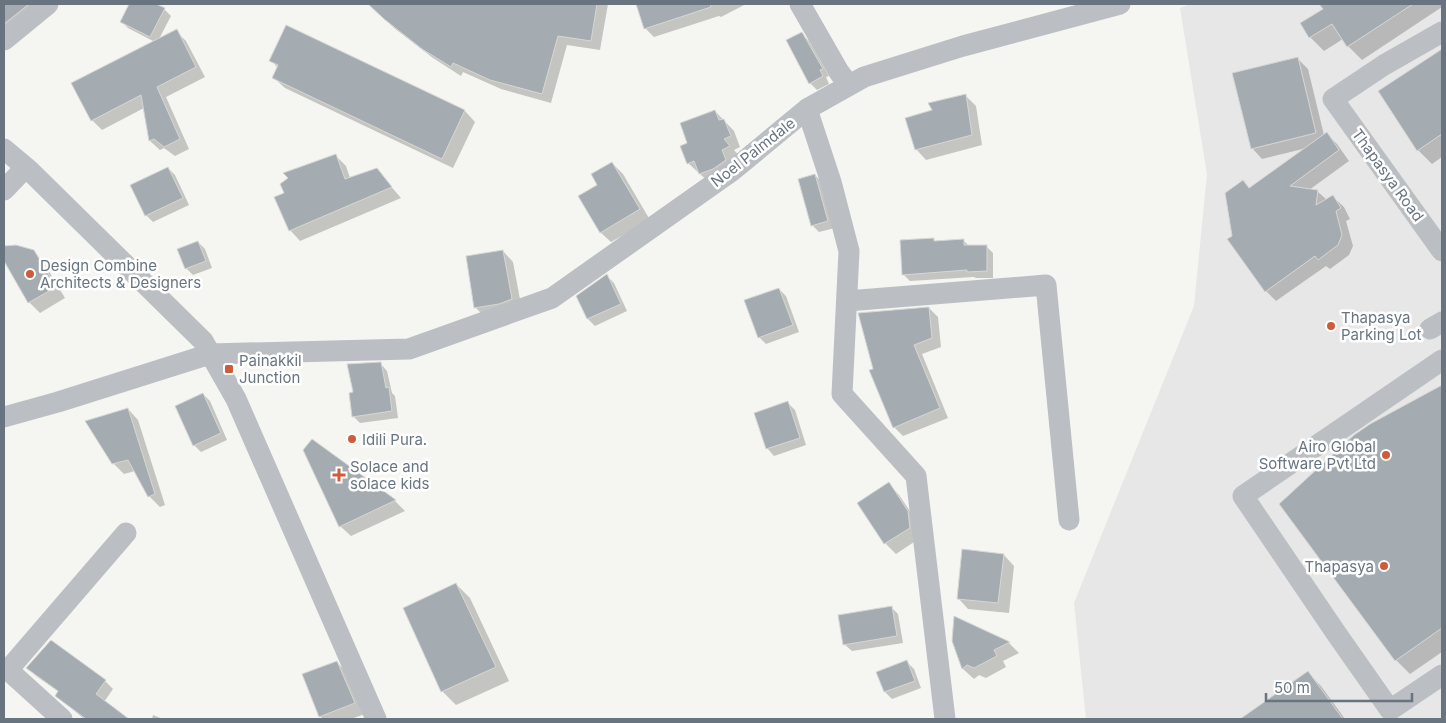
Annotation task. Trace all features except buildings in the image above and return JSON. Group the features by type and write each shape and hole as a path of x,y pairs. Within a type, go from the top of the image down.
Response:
{"street":[{"path":"4,40 48,4"},
{"path":"800,4 839,72 849,85"},
{"name":"Noel Palmdale","path":"4,418 210,354 409,349 552,298 732,171 807,109 864,77 964,46 1120,4"},
{"name":"Thapasya Road","path":"1442,32 1384,65 1333,99 1442,251"},
{"path":"807,109 831,182 849,251 842,394 916,476 946,719"},
{"path":"4,149 203,342 236,399 376,719"},
{"path":"4,190 25,168"},
{"path":"847,301 1046,285 1070,520"},
{"path":"1442,360 1243,496 1390,710 1442,675"},
{"path":"62,719 8,670 126,533"}],"shaded area":[{"path":"1190,4 1442,4 1442,719 1086,719 1074,603 1194,306 1207,174 1180,8"}],"place":[{"name":"Design Combine Architects & Designers","path":"30,274"},
{"name":"Thapasya Parking Lot","path":"1331,326"},
{"name":"Painakkil Junction","path":"229,369"},
{"name":"Idili Pura.","path":"352,439"},
{"name":"Airo Global Software Pvt Ltd","path":"1386,455"},
{"name":"Solace and solace kids","path":"339,475"},
{"name":"Thapasya","path":"1384,566"}]}
